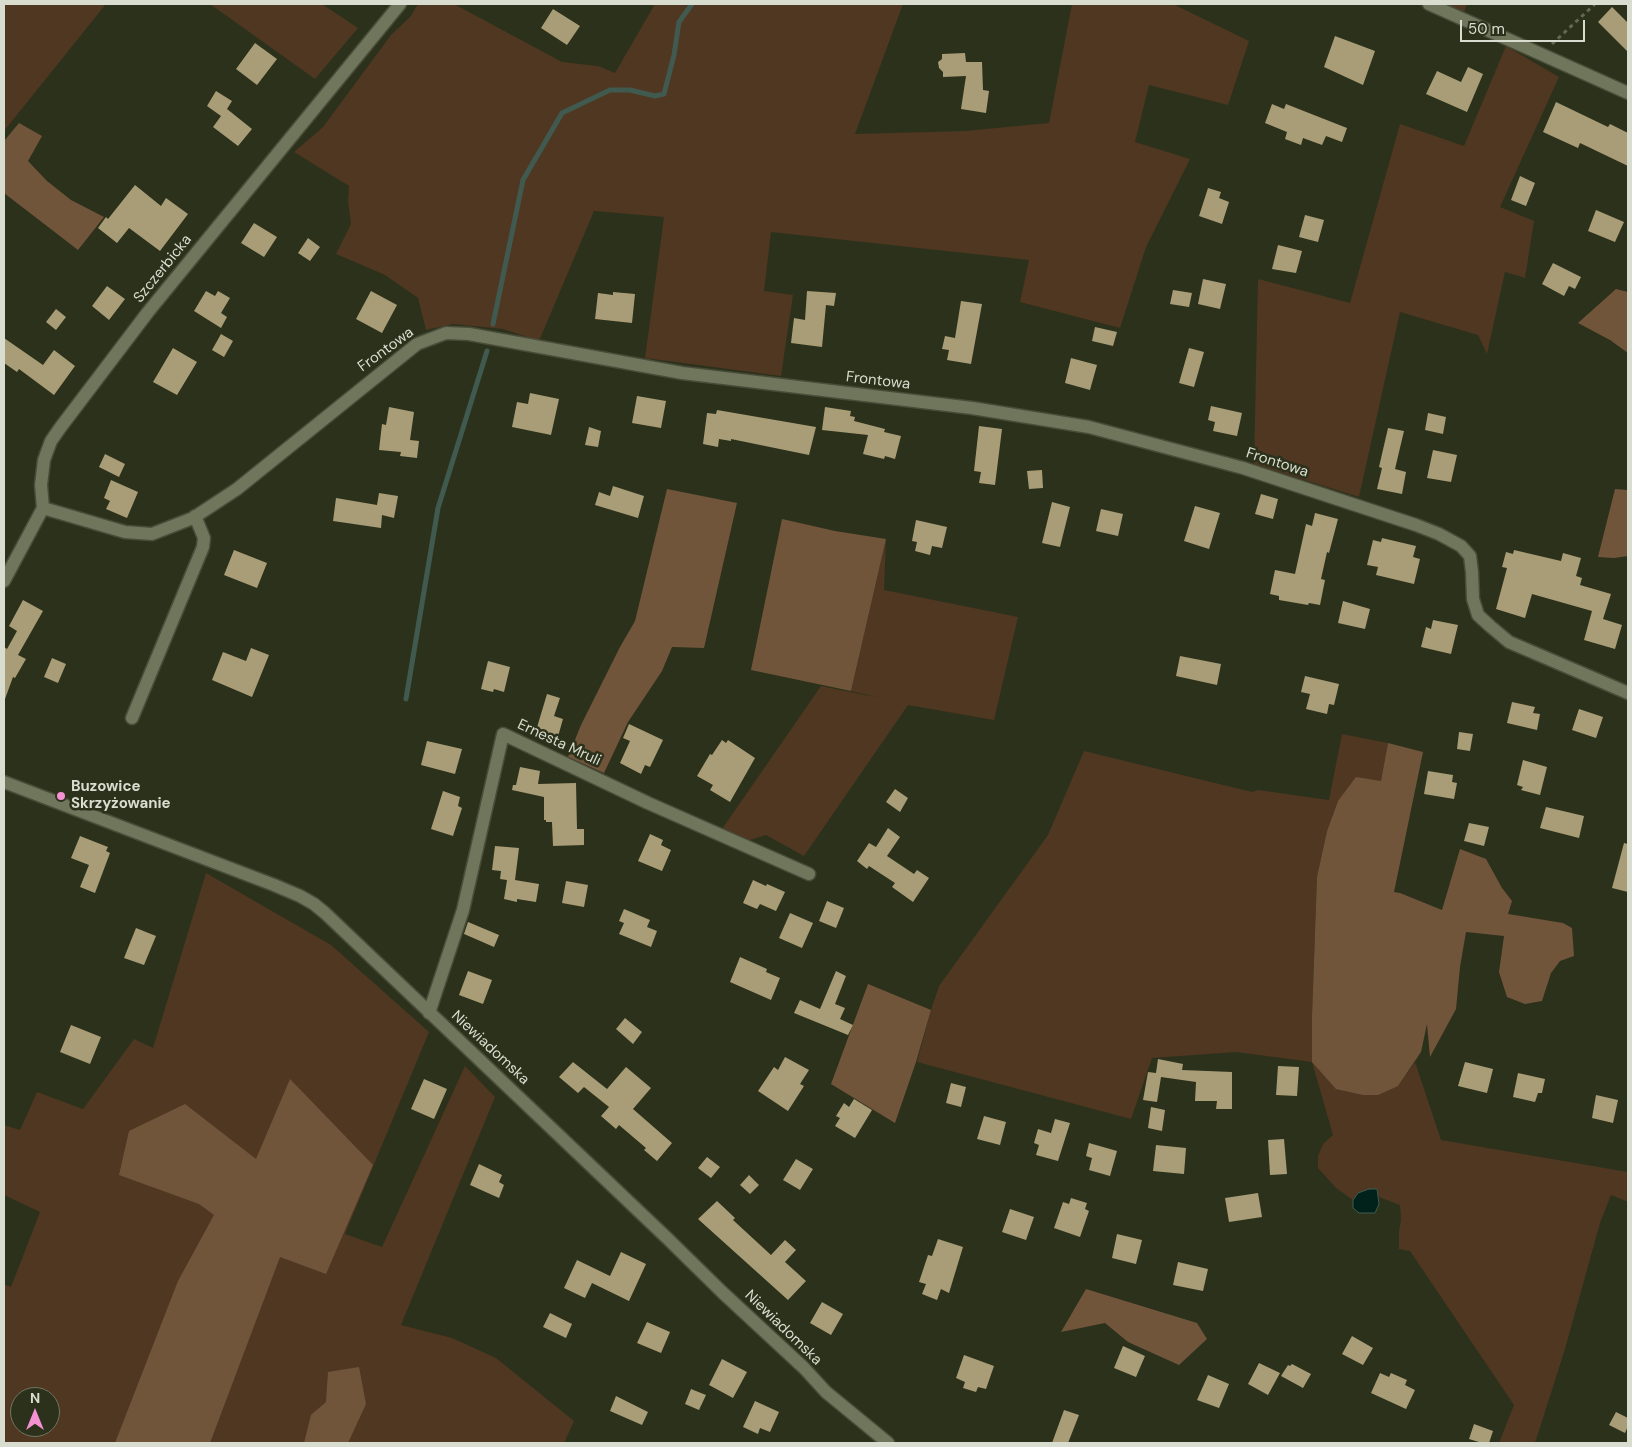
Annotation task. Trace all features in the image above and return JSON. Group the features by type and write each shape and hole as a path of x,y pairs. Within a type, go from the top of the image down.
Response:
{"street":[{"name":"Szczerbicka","path":"43,508 41,485 44,460 51,441 60,428 148,312 400,4"},
{"path":"1429,4 1628,93"},
{"name":"Frontowa","path":"43,508 125,532 152,534 195,516 236,489 417,344 446,333 469,334 682,373 972,408 1089,427 1243,468 1416,525 1439,534 1461,546 1470,556 1473,599 1478,615 1490,626 1509,642 1628,693"},
{"path":"4,581 43,508"},
{"path":"132,718 203,547 204,538 195,516"},
{"name":"Ernesta Mruli","path":"429,1013 463,910 503,734 648,803 810,874"},
{"name":"Niewiadomska","path":"4,782 266,882 300,896 326,913 804,1368 826,1392 888,1443"}],"path":[{"path":"1541,54 1595,4"}],"shaded area":[{"path":"4,4 106,4 4,131"},
{"path":"210,4 322,4 358,28 315,79"},
{"path":"418,4 454,4 562,62 598,66 615,73 655,4 903,4 855,134 965,131 1049,123 1072,4 1173,4 1249,41 1228,105 1149,85 1135,142 1190,159 1146,247 1120,328 1020,302 1029,260 771,232 764,291 793,295 781,376 645,358 664,217 594,211 539,341 503,329 453,324 426,330 418,298 385,275 336,254 351,224 348,201 349,186 294,152 323,127 391,35 410,17"},
{"path":"1439,4 1467,4 1463,15"},
{"path":"1506,46 1559,77 1500,207 1534,221 1525,278 1505,272 1487,354 1478,335 1400,312 1359,497 1254,464 1258,279 1350,303 1400,124 1464,146"},
{"path":"19,123 42,136 28,161 47,181 71,200 104,217 78,250 4,193 4,141"},
{"path":"1616,289 1628,292 1628,353 1610,340 1578,323"},
{"path":"667,489 737,503 704,648 672,647 662,671 628,722 604,773 568,757 581,725 635,621"},
{"path":"1615,489 1628,490 1628,556 1614,558 1598,557"},
{"path":"782,519 835,531 886,539 851,691 751,670"},
{"path":"886,539 884,590 1018,617 994,720 908,705 804,856 766,835 750,840 722,829 821,686 880,698 851,691"},
{"path":"1342,734 1388,743 1381,782 1338,801 1327,831 1317,878 1312,1062 1236,1052 1152,1058 1131,1119 917,1062 939,986 1048,835 1084,751 1252,792 1258,790 1329,800"},
{"path":"1388,743 1423,752 1394,892 1442,910 1460,849 1486,859 1502,888 1512,901 1508,914 1563,923 1572,928 1574,956 1560,961 1551,973 1542,1001 1525,1004 1507,997 1499,972 1504,936 1466,932 1456,1009 1430,1057 1427,1024 1421,1052 1398,1086 1378,1095 1363,1095 1336,1089 1312,1062 1317,877 1327,831 1338,801 1356,777 1381,781"},
{"path":"206,873 331,945 429,1032 345,1234 382,1247 465,1066 495,1097 401,1325 452,1338 496,1358 574,1421 564,1443 4,1443 4,1284 11,1287 40,1212 4,1195 4,1125 20,1130 37,1092 83,1109 134,1039 153,1048"},
{"path":"868,984 931,1010 895,1123 831,1084"},
{"path":"1312,1062 1398,1086 1415,1062 1441,1140 1628,1172 1628,1202 1611,1195 1600,1223 1565,1349 1535,1443 1499,1443 1514,1405 1410,1251 1399,1249 1400,1205 1379,1197 1377,1189 1358,1193 1353,1200 1336,1188 1318,1168 1318,1156 1323,1144 1333,1135"},
{"path":"290,1079 373,1165 326,1274 280,1257 210,1443 115,1443 178,1281 214,1215 199,1204 119,1175 129,1131 185,1104 256,1159"},
{"path":"1086,1289 1197,1323 1207,1339 1179,1365 1128,1342 1105,1323 1061,1332"},
{"path":"359,1367 366,1404 348,1443 304,1443 311,1415 326,1402 328,1372"}],"water":[{"path":"1369,1189 1377,1189 1379,1204 1375,1213 1359,1213 1353,1208 1353,1200 1358,1193"}],"building":[{"path":"1612,7 1628,23 1628,52 1598,22"},
{"path":"553,9 580,26 567,45 541,28"},
{"path":"1335,36 1375,51 1363,85 1324,67"},
{"path":"255,43 277,59 257,85 236,69"},
{"path":"965,53 966,62 982,62 983,90 989,91 986,113 961,109 966,76 943,77 943,72 939,68 938,62 942,59 942,54"},
{"path":"1468,67 1483,74 1467,112 1426,94 1437,71 1461,82"},
{"path":"216,91 232,101 227,109 252,129 238,146 213,127 221,116 207,106"},
{"path":"1556,102 1608,127 1610,124 1628,133 1628,166 1580,143 1578,148 1543,132"},
{"path":"1272,104 1284,109 1286,104 1347,128 1342,142 1326,136 1322,145 1303,138 1301,145 1285,139 1287,132 1265,123"},
{"path":"1520,176 1535,183 1526,206 1511,200"},
{"path":"135,185 161,206 166,198 188,214 160,251 129,228 117,243 98,228 106,217 108,219"},
{"path":"1208,188 1221,192 1219,198 1229,202 1222,224 1199,216"},
{"path":"1596,210 1624,222 1615,242 1588,231"},
{"path":"1305,215 1324,220 1318,242 1299,237"},
{"path":"254,223 277,237 264,257 241,243"},
{"path":"308,238 320,247 310,261 298,253"},
{"path":"1278,245 1302,251 1296,273 1272,269"},
{"path":"1553,263 1581,277 1575,289 1569,286 1564,296 1542,284"},
{"path":"1203,279 1226,284 1220,309 1198,304"},
{"path":"107,286 125,299 109,320 92,306"},
{"path":"1173,290 1192,293 1189,307 1170,304"},
{"path":"206,291 215,296 218,291 230,298 221,313 227,317 221,328 194,311"},
{"path":"371,291 397,305 382,333 356,319"},
{"path":"807,291 836,293 834,306 826,305 822,347 791,343 794,318 805,320"},
{"path":"613,292 635,294 632,323 595,319 598,293 613,295"},
{"path":"961,301 982,304 971,364 947,360 949,350 942,349 945,336 955,338"},
{"path":"56,309 66,317 56,330 46,322"},
{"path":"1095,327 1117,332 1113,346 1092,341"},
{"path":"221,334 233,341 224,357 212,350"},
{"path":"4,338 43,365 54,350 75,366 54,395 19,369 17,372 4,363"},
{"path":"173,348 197,362 177,395 153,382"},
{"path":"1189,348 1204,352 1194,387 1179,383"},
{"path":"1071,358 1097,365 1090,390 1065,383"},
{"path":"530,393 559,399 551,435 512,427 517,402 528,404"},
{"path":"637,396 666,401 661,428 632,423"},
{"path":"1211,406 1242,413 1237,436 1213,431 1215,422 1208,420"},
{"path":"389,407 414,412 410,440 419,441 417,458 400,456 401,452 379,450 382,424 386,425"},
{"path":"825,407 851,411 850,416 855,417 854,421 885,429 884,432 901,436 895,459 885,456 884,459 863,454 868,435 822,430"},
{"path":"717,410 816,427 809,455 731,439 731,441 719,439 718,447 703,444 707,413 716,414"},
{"path":"1428,413 1446,417 1443,434 1425,430"},
{"path":"979,426 1002,429 995,485 979,483 981,472 974,471"},
{"path":"589,427 601,431 598,447 585,445"},
{"path":"1388,428 1404,431 1395,469 1406,472 1402,494 1377,489 1382,468 1379,467"},
{"path":"1433,450 1457,455 1451,482 1427,478"},
{"path":"105,454 125,464 119,477 99,467"},
{"path":"1042,470 1043,488 1029,489 1027,471"},
{"path":"111,480 138,492 127,518 106,509 110,501 104,498"},
{"path":"613,486 644,496 638,518 595,505 599,492 610,496"},
{"path":"379,493 398,496 394,518 382,515 381,528 333,521 336,498 377,505"},
{"path":"1261,494 1278,499 1273,519 1255,514"},
{"path":"1052,502 1070,507 1060,547 1042,543"},
{"path":"1195,506 1220,513 1209,549 1184,541"},
{"path":"1101,509 1123,514 1118,536 1096,531"},
{"path":"1315,513 1338,519 1329,553 1327,552 1321,579 1325,580 1320,605 1279,600 1279,596 1270,594 1275,570 1295,574 1306,524 1312,526"},
{"path":"916,520 947,527 942,548 932,546 930,555 915,551 917,542 912,541"},
{"path":"1382,538 1416,546 1413,557 1420,559 1414,584 1376,575 1378,567 1367,565 1373,540 1381,542"},
{"path":"234,550 267,563 257,588 224,575"},
{"path":"1514,550 1561,561 1563,553 1581,558 1576,576 1582,578 1580,585 1611,594 1603,619 1622,625 1615,649 1584,640 1592,611 1532,594 1525,618 1496,609 1507,568 1502,567 1506,552 1513,554"},
{"path":"23,600 43,611 18,655 26,659 15,678 13,677 4,699 4,647 7,649 17,631 9,626"},
{"path":"1343,601 1370,609 1365,629 1338,623"},
{"path":"1433,620 1458,625 1451,654 1421,647 1426,627 1431,629"},
{"path":"251,648 269,655 252,697 212,680 223,652 246,661"},
{"path":"1180,656 1221,664 1217,685 1176,676"},
{"path":"52,658 66,664 58,683 44,677"},
{"path":"488,661 510,667 504,692 494,689 493,692 481,689"},
{"path":"1305,676 1339,684 1334,705 1329,704 1327,714 1306,709 1310,694 1301,692"},
{"path":"547,694 560,698 554,716 563,719 557,740 535,734"},
{"path":"1512,702 1535,707 1533,713 1540,714 1537,730 1507,723"},
{"path":"1579,709 1603,717 1596,738 1572,730"},
{"path":"629,724 663,740 650,767 645,765 641,774 620,763 630,741 623,738"},
{"path":"1459,732 1473,734 1470,751 1457,749"},
{"path":"722,740 726,743 728,740 755,758 730,802 710,790 713,785 697,776 710,754 712,755"},
{"path":"427,741 462,749 455,774 421,765"},
{"path":"1523,760 1547,767 1540,795 1521,790 1523,787 1517,785"},
{"path":"520,767 540,771 538,784 576,783 577,829 584,829 584,845 553,846 552,822 544,820 544,797 512,790 513,785 516,785"},
{"path":"1428,771 1453,775 1452,782 1457,783 1454,799 1424,794"},
{"path":"895,789 908,798 900,812 886,802"},
{"path":"443,791 460,797 458,806 462,808 453,836 431,829"},
{"path":"1546,807 1584,816 1579,838 1540,828"},
{"path":"1469,823 1489,827 1484,846 1464,841"},
{"path":"888,828 900,837 887,856 914,874 917,870 929,878 913,902 892,887 895,883 869,866 867,869 857,861 869,843 876,847"},
{"path":"650,834 663,840 661,845 671,850 662,871 638,861"},
{"path":"80,836 108,847 106,851 110,853 95,893 80,887 89,865 71,858"},
{"path":"1624,843 1628,844 1628,892 1612,888"},
{"path":"495,846 519,848 515,880 539,884 536,902 517,899 517,902 504,899 507,880 500,879 501,871 492,870"},
{"path":"753,880 785,892 776,911 760,904 757,909 743,903"},
{"path":"566,881 588,885 584,907 562,903"},
{"path":"827,901 844,908 836,928 819,921"},
{"path":"624,909 650,920 647,927 657,931 651,947 619,934 624,923 619,921"},
{"path":"790,913 813,923 802,948 779,938"},
{"path":"468,922 499,935 494,947 464,934"},
{"path":"136,928 156,936 144,965 124,958"},
{"path":"740,957 767,969 766,972 780,978 771,1000 730,982"},
{"path":"468,971 492,980 483,1004 459,995"},
{"path":"836,971 846,976 835,1004 845,1008 840,1019 853,1025 848,1035 794,1013 800,1000 820,1009"},
{"path":"625,1018 642,1032 633,1044 616,1029"},
{"path":"71,1025 101,1037 90,1064 60,1052"},
{"path":"785,1057 809,1070 800,1084 804,1086 788,1111 758,1091 774,1067 778,1070"},
{"path":"1158,1059 1183,1064 1182,1070 1232,1072 1232,1109 1216,1109 1217,1101 1195,1101 1196,1082 1161,1077 1157,1102 1143,1100 1148,1072 1156,1073"},
{"path":"573,1062 607,1089 626,1067 651,1088 633,1109 672,1143 657,1161 644,1150 646,1148 619,1125 616,1129 601,1116 609,1107 584,1087 578,1093 559,1077"},
{"path":"1465,1062 1493,1069 1487,1093 1458,1086"},
{"path":"1278,1066 1299,1067 1297,1096 1276,1095"},
{"path":"1518,1073 1545,1079 1542,1093 1538,1093 1535,1102 1513,1097"},
{"path":"424,1079 447,1089 434,1119 411,1109"},
{"path":"951,1083 966,1087 961,1107 946,1103"},
{"path":"1596,1095 1618,1100 1613,1123 1592,1118"},
{"path":"854,1099 872,1110 855,1138 835,1126 840,1118 836,1116 844,1103 849,1107"},
{"path":"1151,1107 1165,1110 1162,1131 1148,1128"},
{"path":"984,1116 1006,1122 1000,1145 977,1139"},
{"path":"1055,1119 1070,1123 1058,1161 1036,1155 1039,1145 1034,1143 1038,1129 1051,1133"},
{"path":"1284,1139 1287,1174 1270,1175 1268,1140"},
{"path":"1089,1143 1117,1151 1110,1176 1089,1170 1092,1158 1086,1156"},
{"path":"1156,1145 1186,1148 1184,1174 1153,1171"},
{"path":"707,1157 720,1167 711,1178 698,1168"},
{"path":"796,1159 813,1169 800,1190 783,1180"},
{"path":"479,1164 502,1175 499,1182 504,1185 499,1198 470,1185"},
{"path":"749,1175 759,1185 750,1194 740,1185"},
{"path":"1258,1193 1262,1217 1229,1222 1225,1198"},
{"path":"1071,1198 1087,1203 1085,1209 1089,1211 1080,1237 1054,1228 1063,1202 1069,1204"},
{"path":"717,1201 735,1218 733,1220 771,1255 785,1240 796,1250 785,1262 806,1281 788,1300 698,1219"},
{"path":"1010,1209 1034,1217 1026,1240 1002,1232"},
{"path":"1117,1234 1142,1240 1136,1264 1112,1258"},
{"path":"938,1239 963,1247 949,1293 941,1289 937,1300 922,1294 926,1284 919,1282 928,1255 932,1256"},
{"path":"621,1252 646,1264 629,1301 592,1283 585,1298 564,1288 577,1260 610,1276"},
{"path":"1178,1262 1208,1269 1203,1291 1173,1285"},
{"path":"822,1302 843,1314 831,1335 810,1323"},
{"path":"550,1313 572,1324 566,1338 543,1327"},
{"path":"647,1322 670,1332 661,1353 637,1343"},
{"path":"1352,1336 1373,1348 1363,1365 1342,1354"},
{"path":"1123,1346 1145,1356 1136,1377 1114,1368"},
{"path":"964,1355 994,1366 986,1389 978,1387 976,1392 963,1388 965,1382 956,1378"},
{"path":"722,1359 747,1372 733,1398 709,1385"},
{"path":"1259,1363 1280,1373 1268,1395 1248,1384"},
{"path":"1292,1364 1311,1374 1303,1388 1281,1376 1288,1365"},
{"path":"1380,1373 1389,1377 1391,1373 1407,1380 1405,1385 1415,1390 1406,1409 1371,1393"},
{"path":"1208,1375 1229,1384 1219,1408 1197,1400"},
{"path":"691,1389 706,1395 699,1410 685,1404"},
{"path":"616,1396 648,1412 642,1425 610,1411"},
{"path":"755,1401 779,1412 770,1432 760,1428 758,1434 743,1427"},
{"path":"1064,1410 1079,1415 1068,1443 1052,1443"},
{"path":"1616,1412 1628,1418 1628,1426 1625,1433 1609,1425"},
{"path":"1474,1424 1493,1431 1489,1443 1469,1439"}],"waterway":[{"path":"493,324 523,180 562,113 610,90 630,90 655,96 664,94 674,55 679,22 692,4"},
{"path":"406,699 438,508 487,351"}],"place":[{"name":"Buzowice Skrzyżowanie","path":"61,796"}]}
